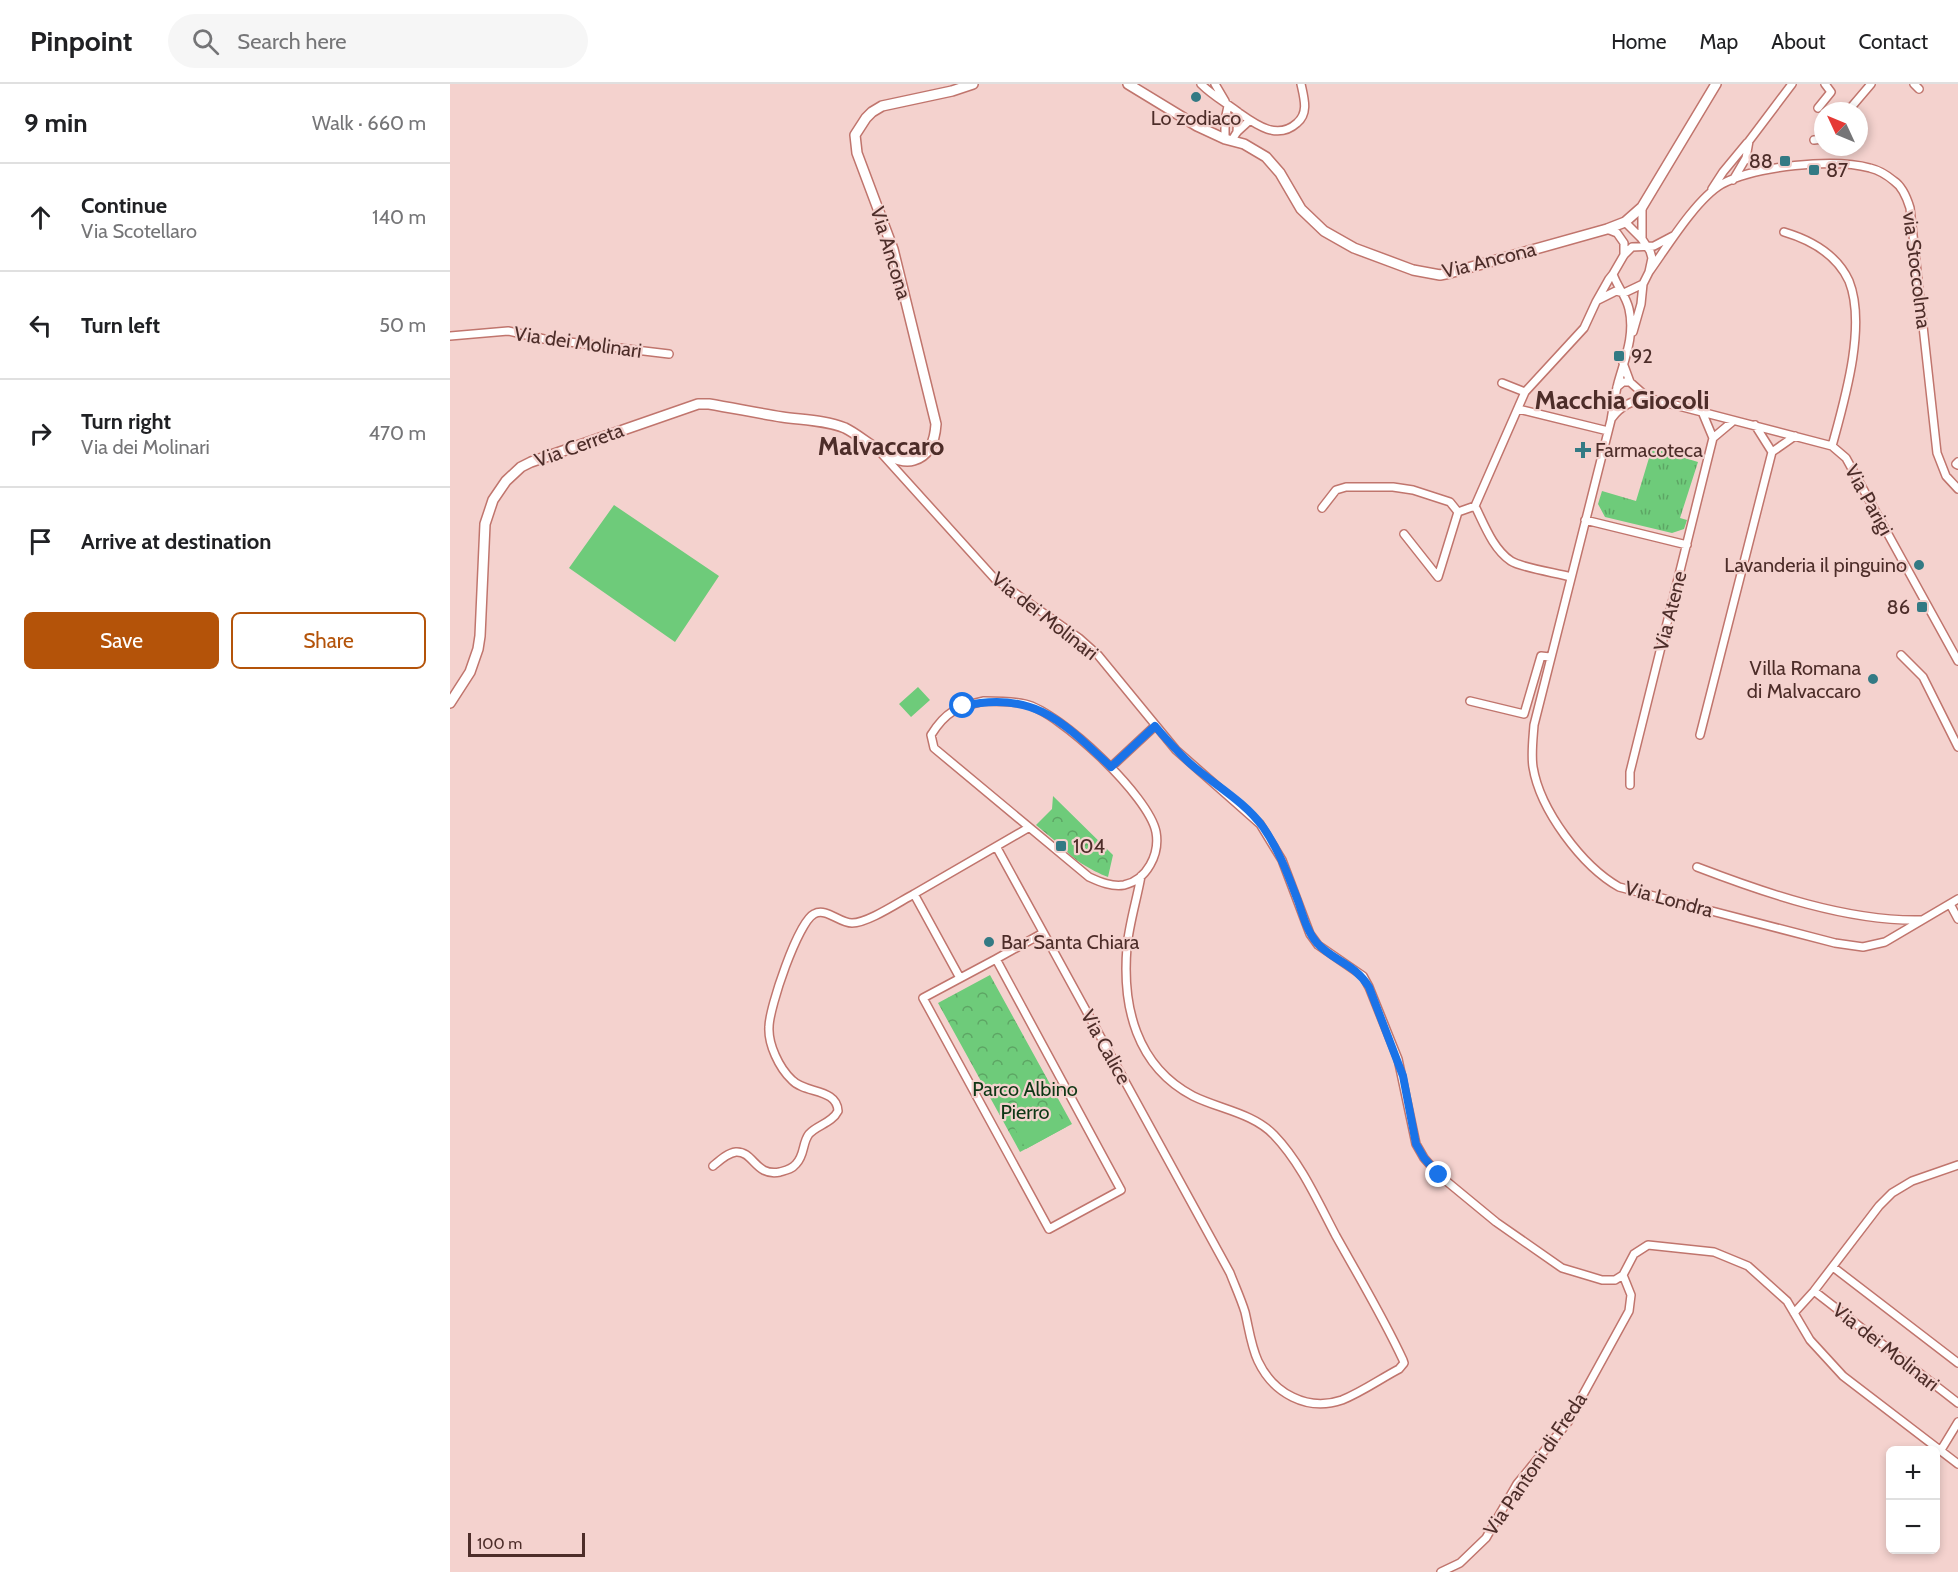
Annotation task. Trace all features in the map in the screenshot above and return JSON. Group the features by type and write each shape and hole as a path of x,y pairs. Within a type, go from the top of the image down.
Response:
{"street":[{"name":"Via Ancona","path":"880,451 904,461 915,460 928,451 933,443 936,424 893,249 857,153 855,135 866,118 882,106 973,84"},
{"path":"1128,84 1209,131 1231,137"},
{"path":"1200,84 1249,121 1270,131 1282,131 1300,121 1305,102 1301,84"},
{"path":"1215,84 1228,105 1225,120 1231,137"},
{"name":"Via Ancona","path":"1231,137 1257,150 1274,164 1301,209 1324,231 1354,248 1428,274 1440,275 1465,270 1625,222 1642,207 1716,84"},
{"path":"1617,387 1641,304 1643,284 1649,272 1673,236 1708,195 1723,172 1792,84"},
{"path":"1823,102 1831,92 1831,88 1825,84"},
{"path":"1856,102 1871,84"},
{"path":"1231,137 1238,112"},
{"path":"1209,131 1225,120"},
{"path":"1231,137 1249,121"},
{"path":"1733,180 1746,158 1749,141"},
{"path":"1746,158 1764,170"},
{"name":"via Stoccolma","path":"1708,195 1722,184 1764,170 1842,164 1884,174 1902,189 1910,207 1936,453 1946,476 1958,489"},
{"path":"1642,207 1644,242"},
{"path":"1625,222 1644,242 1652,258 1649,272"},
{"path":"1624,255 1625,222"},
{"path":"1607,229 1617,233 1624,243"},
{"path":"1784,232 1808,240 1826,253 1843,271 1851,290 1855,333 1849,380 1832,446"},
{"path":"1458,512 1475,506 1525,392 1584,328 1596,302 1624,255 1632,247 1644,242 1654,246 1673,236"},
{"path":"1613,274 1616,283 1624,292 1631,318 1631,341"},
{"path":"1596,302 1616,291 1624,292 1643,284"},
{"name":"Via dei Molinari","path":"450,336 508,331 543,339 669,354"},
{"path":"1623,363 1630,382 1648,398"},
{"path":"1617,387 1623,382 1630,382"},
{"path":"1502,383 1525,392"},
{"name":"Via Londra","path":"1617,387 1611,420 1534,725 1533,765 1536,780 1550,811 1581,853 1607,880 1630,890 1850,946 1863,947 1885,942 1958,899"},
{"path":"1628,403 1636,389"},
{"path":"1611,420 1621,407 1636,399 1648,398"},
{"name":"Via Parigi","path":"1648,398 1732,422 1755,425 1832,446 1846,458 1958,661"},
{"name":"Via Cerreta","path":"450,703 470,672 480,643 484,536 488,512 499,489 521,467 698,404 827,422 845,428 880,451"},
{"path":"1518,409 1608,431"},
{"path":"1703,414 1713,438 1732,422"},
{"path":"1755,425 1772,452"},
{"path":"1700,735 1772,452 1795,436"},
{"name":"Via Atene","path":"1630,785 1630,772 1713,438"},
{"name":"Via dei Molinari","path":"880,451 995,579 1019,598 1053,619 1098,656 1155,726 1192,765 1248,811 1260,824 1282,860 1310,934 1318,945 1363,976 1369,987 1398,1059 1413,1133 1424,1158 1439,1175 1496,1222 1562,1268 1602,1280 1615,1280 1623,1275 1634,1254 1648,1245 1714,1252 1748,1266 1787,1301 1810,1340 1843,1376 1958,1464"},
{"path":"1322,508 1336,490 1346,487 1394,487 1450,501 1458,512"},
{"path":"1475,506 1490,536 1512,562 1571,577"},
{"path":"1404,534 1438,577 1458,512"},
{"path":"1585,520 1687,545"},
{"path":"1901,655 1923,677 1958,747"},
{"path":"1470,700 1524,714 1541,656 1550,657"},
{"path":"984,701 1025,704 1046,713 1065,726 1111,767 1145,808 1156,831 1156,853 1146,871 1124,885 1108,885 1089,877 934,748 931,743 932,735 951,711 963,706 984,701"},
{"path":"1111,767 1155,726"},
{"path":"713,1166 728,1154 737,1152 745,1154 766,1172 776,1173 789,1169 802,1156 809,1134 831,1119 838,1111 831,1097 805,1088 791,1080 775,1053 769,1035 770,1015 797,936 808,918 815,913 822,912 844,922 860,922 997,848 1028,828"},
{"name":"Via Calice","path":"997,848 1238,1292 1258,1361 1274,1385 1296,1400 1310,1403 1332,1403 1351,1396 1402,1366 1403,1360 1301,1172 1273,1133 1244,1115 1192,1095 1156,1067 1132,1024 1125,988 1127,945 1141,876"},
{"path":"1696,867 1737,882 1832,910 1893,921 1924,920"},
{"path":"914,894 960,978"},
{"path":"1950,904 1958,919"},
{"path":"996,959 1121,1190 1049,1229 923,998 1043,933"},
{"name":"Via dei Molinari","path":"1794,1313 1814,1292 1879,1206 1892,1193 1912,1181 1958,1165"},
{"name":"Via dei Molinari","path":"1833,1267 1958,1364"},
{"name":"Via Pantoni di Freda","path":"1441,1572 1460,1563 1486,1538 1517,1484 1568,1422 1629,1311 1631,1295 1623,1275"},
{"name":"Via dei Molinari","path":"1814,1292 1958,1403"},
{"path":"1941,1450 1958,1422"}],"green space":[{"path":"1652,448 1698,462 1680,518 1687,520 1684,529 1672,533 1605,517 1598,504 1602,491 1636,501"},
{"path":"614,505 719,576 675,642 569,568"},
{"path":"918,687 930,700 911,717 899,704"},
{"path":"1053,796 1113,855 1108,877 1075,859 1061,844 1036,825 1052,809"},
{"name":"Parco Albino Pierro","path":"990,975 1072,1124 1020,1152 938,1003"},
{"path":"1054,1105 1066,1127 1026,1149 1014,1127"}],"place":[{"name":"Lo zodiaco","path":"1196,97"},
{"name":"88","path":"1785,161"},
{"name":"87","path":"1814,170"},
{"name":"92","path":"1619,356"},
{"name":"Farmacoteca","path":"1583,450"},
{"name":"Lavanderia il pinguino","path":"1919,565"},
{"name":"86","path":"1922,607"},
{"name":"Villa Romana di Malvaccaro","path":"1873,679"},
{"name":"104","path":"1061,846"},
{"name":"Bar Santa Chiara","path":"989,942"}],"district":[{"name":"Macchia Giocoli","path":"1622,400"},
{"name":"Malvaccaro","path":"881,446"}],"route":[{"path":"963,706 984,701 1025,704 1046,713 1065,726 1111,767 1155,726 1192,765 1248,811 1273,842 1310,934 1318,945 1363,976 1369,987 1398,1059 1416,1144 1424,1158 1439,1175"}]}
